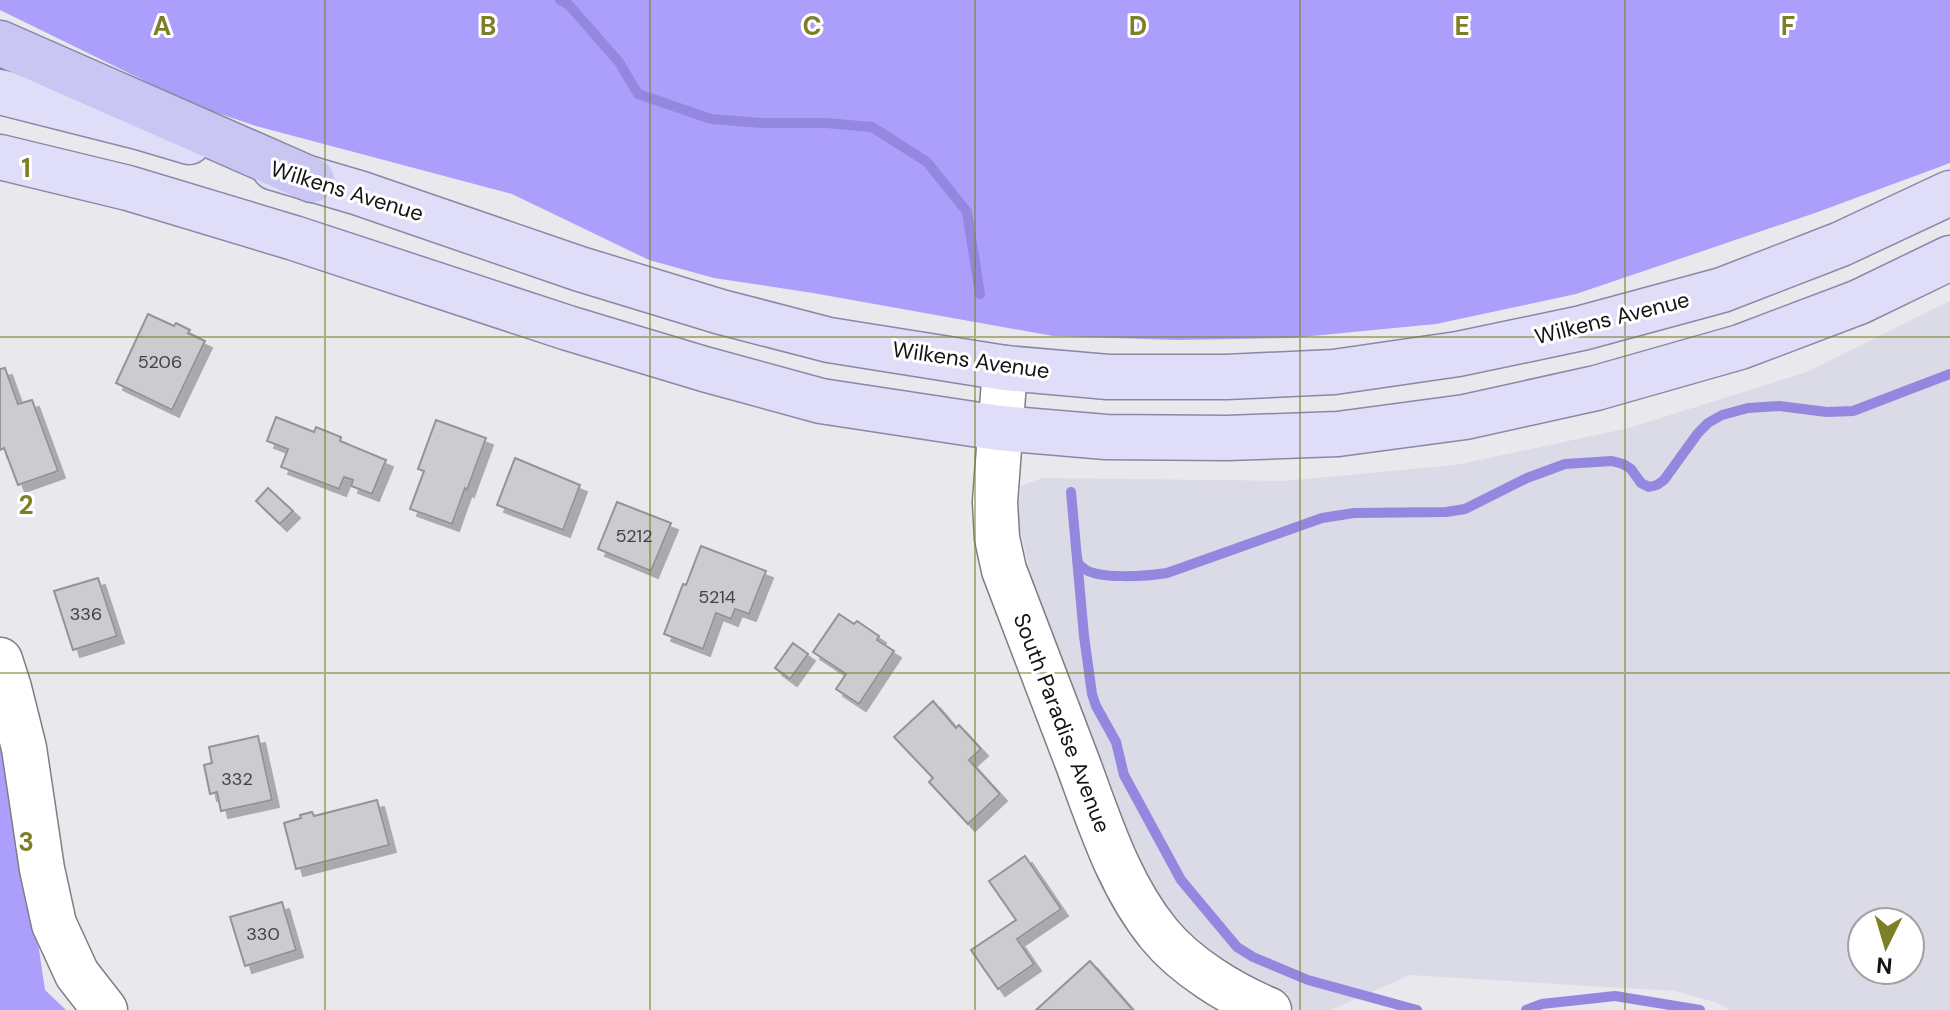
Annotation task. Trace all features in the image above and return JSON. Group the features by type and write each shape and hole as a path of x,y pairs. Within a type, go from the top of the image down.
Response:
{"highway":[{"path":"0,43 312,180"}],"main road":[{"name":"Wilkens Avenue","path":"0,92 142,128 359,193 580,269 721,312 829,340 1005,368 1108,377 1226,377 1334,372 1458,354 1582,328 1722,290 1841,244 1950,193"},
{"path":"0,157 143,192 568,328 821,401 999,428 1106,437 1227,438 1338,434 1465,417 1596,388 1740,347 1859,302 1950,258"}],"street":[{"name":"South Paradise Avenue","path":"1005,368 995,502 997,538 1004,570 1107,842 1131,894 1161,936 1199,971 1269,1010"},
{"path":"0,660 24,748 42,869 54,924 77,974 105,1010"}],"shaded area":[{"path":"0,0 1950,0 1950,163 1815,213 1576,294 1436,324 1291,338 1177,340 1053,336 714,278 649,260 512,194 256,126 194,105 0,10"},
{"path":"1950,301 1950,1010 1731,1010 1715,1002 1675,991 1410,975 1331,1010 1296,1010 1251,991 1189,945 1153,898 1045,634 1017,518 1021,486 1042,478 1285,481 1456,465 1629,428 1807,372"},
{"path":"0,693 45,990 66,1010 0,1010"}],"building":[{"path":"148,314 174,326 176,323 205,341 172,410 116,383"},
{"path":"5,368 18,404 32,400 58,471 18,485 4,448 0,450 0,369"},
{"path":"276,417 314,432 316,427 341,437 340,441 386,460 372,494 351,486 353,480 344,477 339,489 281,467 288,449 267,441"},
{"path":"436,420 486,438 452,524 410,509 424,471 418,469"},
{"path":"515,458 580,485 563,530 497,505"},
{"path":"268,488 293,511 280,524 256,501"},
{"path":"617,502 671,523 651,571 598,549"},
{"path":"701,546 766,571 749,614 735,609 731,619 716,613 703,649 664,634"},
{"path":"98,578 117,636 73,650 54,591"},
{"path":"839,614 854,624 857,621 894,651 859,704 836,689 846,674 813,652"},
{"path":"793,643 808,654 790,679 775,668"},
{"path":"933,701 956,728 959,725 981,749 969,760 1000,794 968,824 929,782 933,778 894,737"},
{"path":"258,736 272,800 221,811 217,792 210,794 204,765 212,763 209,747"},
{"path":"377,800 389,845 296,869 284,823 312,812 314,816"},
{"path":"1025,856 1061,909 1017,939 1034,964 998,989 971,950 1016,920 989,881"},
{"path":"282,902 296,950 245,966 230,917"},
{"path":"1090,961 1133,1010 1036,1010"}],"waterway":[{"path":"560,0 568,4 619,62 638,94 711,119 872,127 927,162 967,212 980,294"},
{"path":"1077,557 1083,568 1099,574 1136,576 1167,573 1322,518 1354,513 1465,509 1527,478 1565,464 1612,461 1623,464 1649,487 1664,480 1698,433 1722,415 1748,408 1779,406 1827,412 1853,411 1950,374"},
{"path":"1071,492 1092,694 1116,742 1124,775 1181,880 1237,947 1253,957 1308,980 1417,1010"},
{"path":"1526,1010 1542,1004 1615,996 1700,1010"}]}
